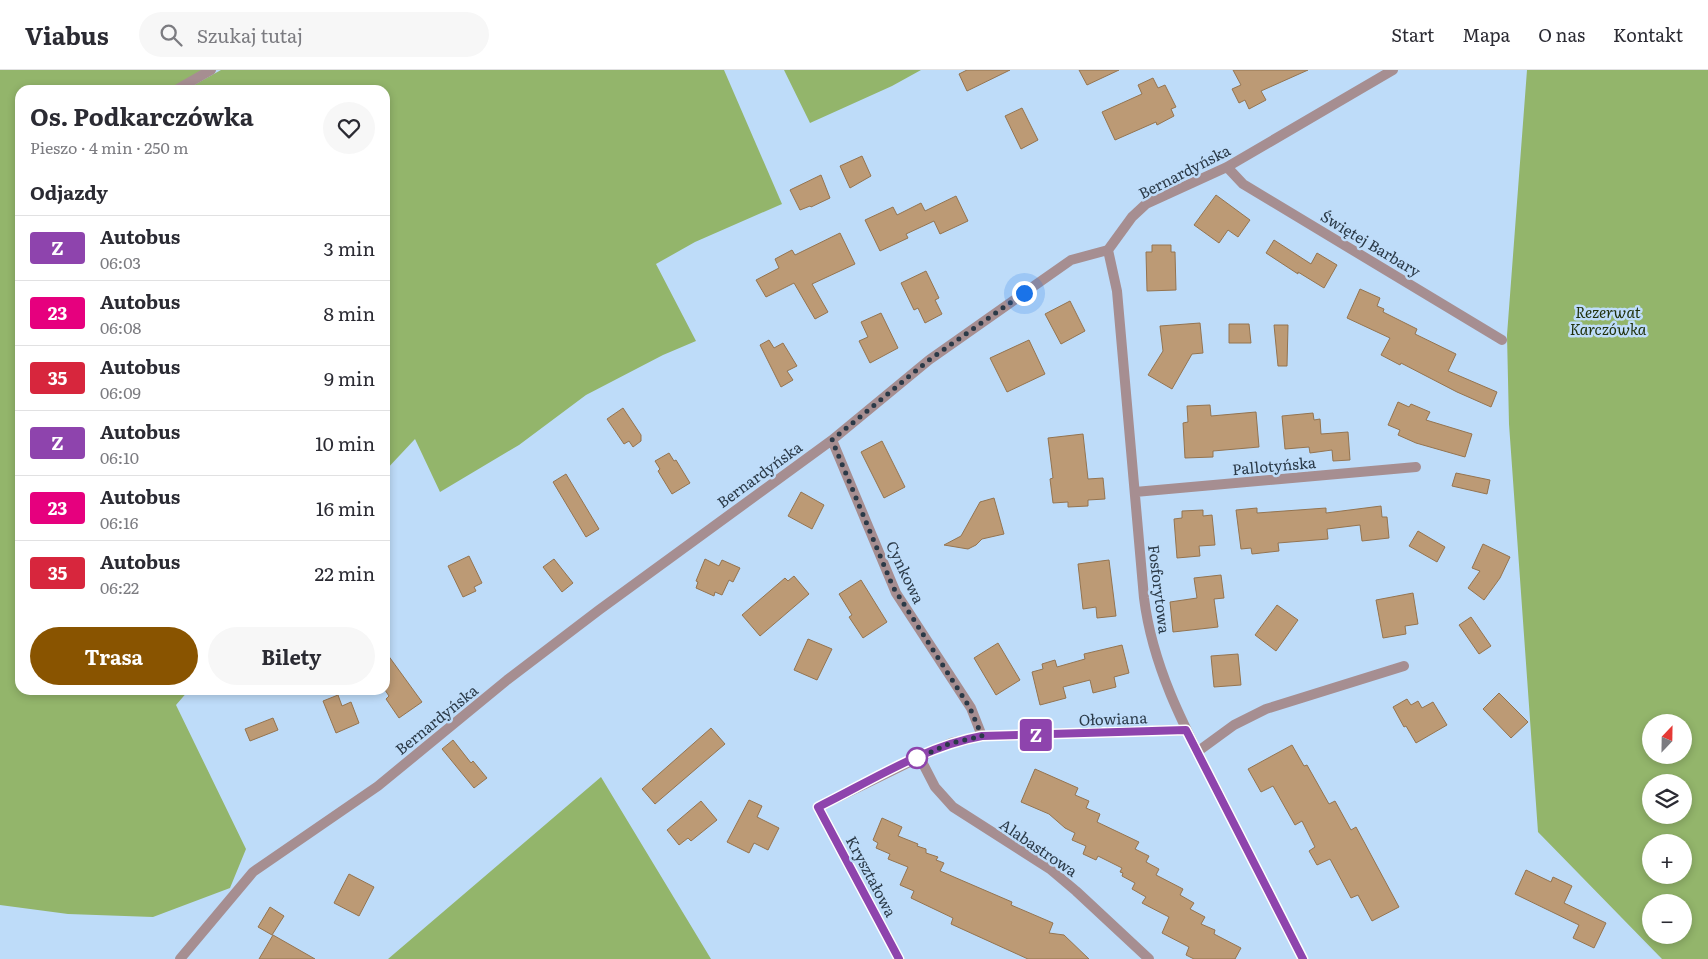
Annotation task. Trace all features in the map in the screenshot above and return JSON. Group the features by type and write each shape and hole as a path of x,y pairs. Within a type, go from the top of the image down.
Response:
{"street":[{"path":"185,85 211,70"},
{"name":"Bernardyńska","path":"180,959 253,872 378,786 507,680 599,610 832,440 929,360 1071,260 1108,250 1132,216 1146,204 1227,167 1393,70"},
{"name":"Świętej Barbary","path":"1227,167 1243,184 1502,340"},
{"name":"Fosforytowa","path":"1108,250 1117,291 1144,598 1153,644 1166,686 1186,730 1303,959"},
{"name":"Cynkowa","path":"832,440 893,587 970,708 982,736"},
{"name":"Pallotyńska","path":"1135,492 1416,466"},
{"path":"1197,752 1234,725 1266,709 1404,666"},
{"name":"Ołowiana","path":"818,807 919,756 951,743 982,736 1186,730"},
{"name":"Alabastrowa","path":"919,756 935,787 953,807 1050,869 1076,890 1148,959"},
{"name":"Kryształowa","path":"818,807 900,959"}],"green space":[{"path":"0,70 202,70 177,85 15,85 15,695 185,695 176,705 246,849 230,888 153,917 68,914 0,905"},
{"path":"221,70 724,70 782,204 695,242 656,264 696,341 663,355 586,395 519,445 440,492 415,439 390,466 390,85 194,85"},
{"path":"784,70 921,70 892,86 810,123"},
{"name":"Rezerwat Karczówka","path":"1527,70 1708,70 1708,959 1662,959 1647,944 1692,944 1692,894 1642,894 1642,939 1538,832 1509,424 1507,335"},
{"path":"601,777 711,959 388,959"}],"building":[{"path":"967,70 1010,70 967,91 959,74"},
{"path":"1079,70 1119,70 1087,85"},
{"path":"1233,70 1308,70 1261,91 1266,100 1249,109 1245,100 1239,103 1232,89 1241,85"},
{"path":"1153,78 1158,88 1165,85 1176,107 1171,109 1174,116 1157,125 1156,122 1115,140 1102,112 1142,94 1138,85"},
{"path":"1022,108 1038,140 1021,149 1005,116"},
{"path":"862,156 871,176 850,188 840,166"},
{"path":"821,175 830,198 800,210 790,190"},
{"path":"1216,195 1250,220 1238,237 1228,230 1219,243 1194,225"},
{"path":"956,196 968,221 940,234 934,221 906,234 908,238 880,251 865,220 893,207 897,215 921,203 925,211"},
{"path":"840,233 855,264 812,284 828,312 815,319 794,283 766,297 756,280 779,268 775,259 792,250 795,255"},
{"path":"1274,240 1311,264 1317,253 1337,265 1324,288 1266,253"},
{"path":"1152,245 1171,245 1171,252 1175,252 1176,290 1147,291 1146,252 1152,252"},
{"path":"926,271 939,298 935,300 942,314 925,323 918,308 914,310 901,283"},
{"path":"1360,289 1380,298 1377,306 1384,309 1383,312 1417,329 1415,334 1456,354 1448,371 1497,392 1491,407 1381,355 1390,338 1347,318"},
{"path":"1070,301 1085,331 1061,344 1045,314"},
{"path":"881,313 898,348 870,363 859,341 868,337 861,322"},
{"path":"1200,323 1203,353 1192,354 1172,389 1148,375 1163,351 1160,326"},
{"path":"1229,324 1249,324 1251,343 1229,343"},
{"path":"1274,325 1288,325 1287,366 1278,366"},
{"path":"769,340 774,348 783,343 797,366 787,371 793,380 781,387 760,345"},
{"path":"1029,340 1045,374 1007,392 990,358"},
{"path":"1398,402 1409,407 1411,404 1430,412 1426,420 1472,434 1465,457 1416,443 1398,435 1400,430 1388,425"},
{"path":"1210,405 1211,416 1256,412 1259,447 1213,451 1213,457 1185,458 1183,423 1188,422 1187,406"},
{"path":"623,408 641,435 641,441 633,447 629,441 624,444 607,419"},
{"path":"1313,413 1314,420 1320,419 1321,434 1348,432 1350,460 1333,461 1332,450 1310,453 1309,447 1285,449 1282,416"},
{"path":"1083,434 1088,479 1103,478 1105,499 1088,500 1088,506 1068,507 1068,502 1053,503 1050,479 1053,478 1048,438"},
{"path":"882,441 905,487 884,498 861,452"},
{"path":"669,453 674,461 676,460 690,483 672,494 658,471 660,469 655,461"},
{"path":"1456,473 1490,480 1487,494 1452,486"},
{"path":"566,474 599,529 586,537 553,482"},
{"path":"801,492 824,505 812,529 788,516"},
{"path":"994,498 1004,534 982,539 968,549 944,545 961,536 980,502"},
{"path":"1381,506 1382,517 1387,517 1389,538 1362,541 1360,525 1327,529 1328,539 1278,543 1279,551 1252,554 1251,548 1241,549 1236,510 1257,508 1257,513 1326,508 1326,513"},
{"path":"1203,510 1203,516 1212,515 1215,545 1199,546 1200,556 1177,558 1174,519 1182,518 1182,511"},
{"path":"1418,531 1445,547 1437,562 1409,546"},
{"path":"1483,544 1510,557 1500,578 1484,600 1468,588 1480,571 1472,568"},
{"path":"469,556 482,583 474,587 476,591 463,597 448,566"},
{"path":"554,559 573,583 562,592 543,567"},
{"path":"705,559 719,566 722,560 740,568 733,582 729,580 722,595 715,592 714,596 696,588 698,582 696,581"},
{"path":"1109,560 1116,616 1097,618 1096,607 1083,609 1078,564"},
{"path":"1221,575 1224,598 1214,599 1218,627 1173,632 1170,602 1197,598 1194,578"},
{"path":"794,576 809,594 760,636 742,615 785,578 788,581"},
{"path":"861,580 887,622 863,638 849,617 852,615 839,594"},
{"path":"1413,593 1418,624 1405,626 1406,634 1383,638 1376,600"},
{"path":"1277,605 1298,620 1276,651 1255,635"},
{"path":"1471,617 1491,646 1479,654 1459,625"},
{"path":"808,639 832,649 817,680 794,670"},
{"path":"998,643 1020,680 996,695 974,658"},
{"path":"1122,645 1129,673 1114,677 1116,687 1093,693 1090,680 1063,687 1066,698 1040,705 1032,672 1043,669 1042,664 1055,660 1057,667 1085,659 1084,654"},
{"path":"1238,654 1241,685 1214,687 1211,656"},
{"path":"390,658 422,702 399,718 386,699 389,696"},
{"path":"1499,693 1528,722 1511,738 1483,709"},
{"path":"338,695 342,706 351,702 359,723 336,733 323,701"},
{"path":"1407,699 1411,705 1418,701 1422,708 1433,702 1447,725 1416,743 1393,707"},
{"path":"273,718 278,730 250,741 245,729"},
{"path":"711,728 725,744 655,804 642,789"},
{"path":"453,740 471,763 473,761 487,778 474,788 442,749"},
{"path":"1292,745 1304,766 1307,765 1329,804 1335,801 1351,830 1356,827 1399,907 1372,921 1358,895 1351,898 1330,859 1317,865 1309,851 1315,847 1302,821 1295,825 1273,786 1261,792 1248,769"},
{"path":"1035,769 1078,788 1075,795 1089,801 1086,808 1100,814 1097,822 1139,842 1135,849 1149,856 1146,862 1159,869 1156,875 1183,889 1180,895 1194,903 1190,909 1205,917 1201,924 1215,930 1214,934 1241,948 1235,959 1194,959 1186,955 1189,947 1162,933 1169,917 1142,903 1146,897 1132,889 1135,883 1122,876 1123,873 1120,872 1122,868 1098,856 1096,860 1083,854 1086,846 1072,840 1075,833 1065,828 1049,814 1021,802"},
{"path":"749,800 762,806 757,817 779,828 768,850 754,843 749,853 727,842"},
{"path":"701,801 717,820 691,841 688,838 679,845 667,830"},
{"path":"882,818 902,827 898,836 918,844 917,846 926,849 926,853 938,857 936,860 944,863 940,871 1012,902 1011,905 1053,923 1049,933 1064,935 1089,959 1028,959 951,924 953,918 911,898 914,891 900,885 908,867 888,859 890,854 876,848 878,843 873,840"},
{"path":"1526,870 1551,882 1553,877 1572,886 1564,903 1606,923 1594,948 1573,938 1579,925 1515,894"},
{"path":"349,874 374,887 359,916 334,903"},
{"path":"270,907 284,916 272,935 258,927"},
{"path":"273,935 315,959 259,959"}],"bus line":[{"name":"Z","path":"899,959 818,807 934,750 967,739 982,736 1186,730 1303,959"}],"route":[{"path":"917,758 951,743 982,736 970,708 896,593 832,440 929,360 1024,293"}]}
